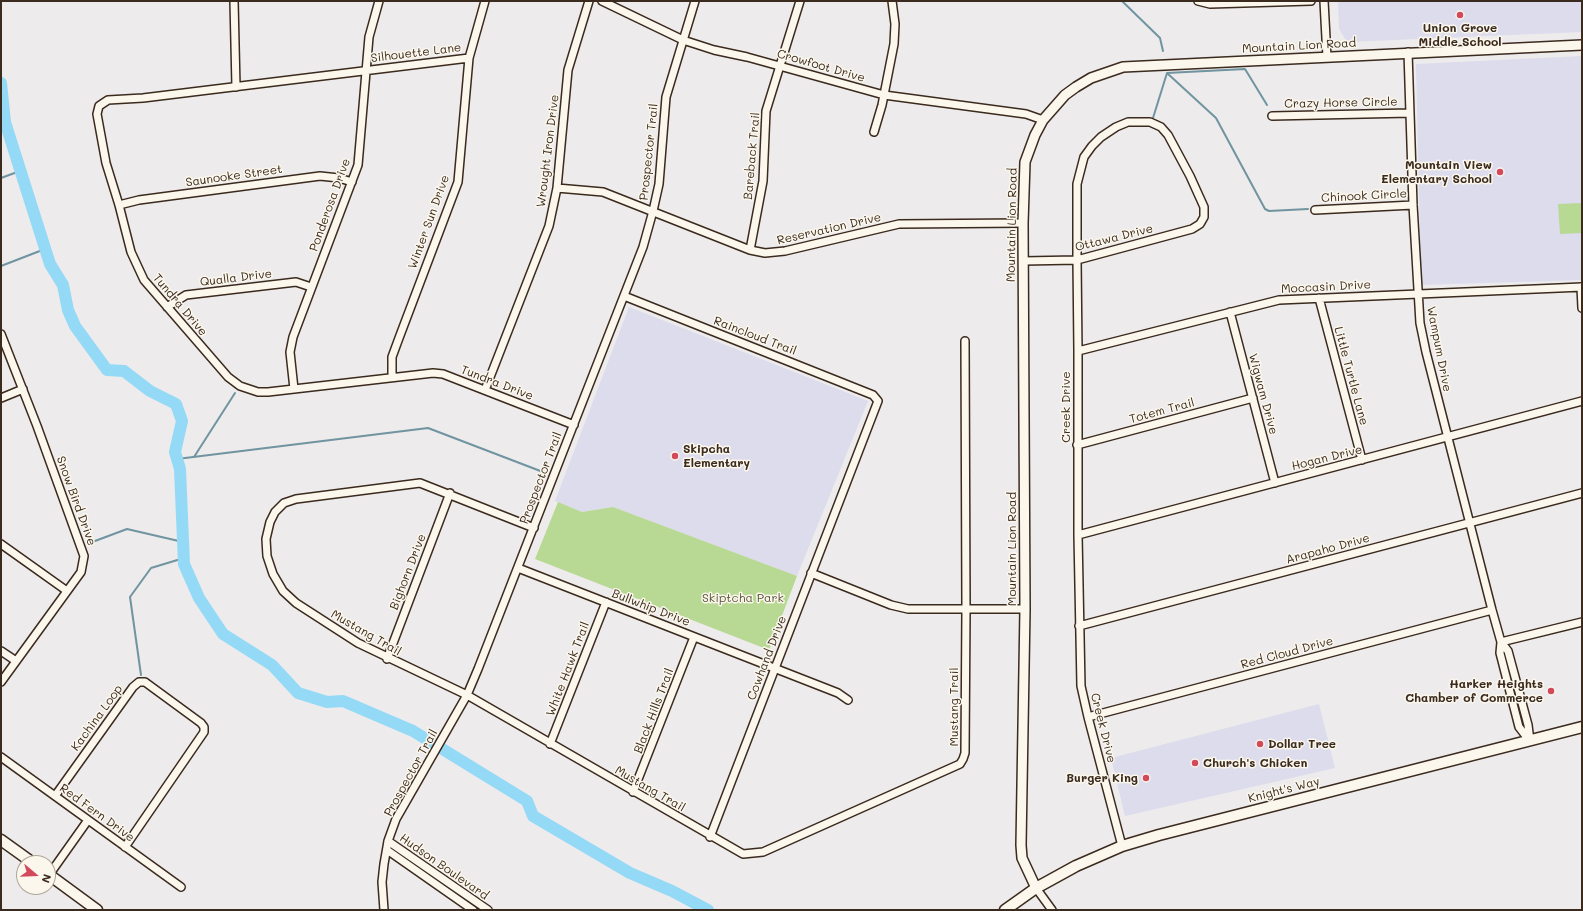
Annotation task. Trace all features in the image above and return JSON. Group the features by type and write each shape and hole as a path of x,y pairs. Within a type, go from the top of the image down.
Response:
{"main road":[{"name":"Knight's Way","path":"1005,910 1036,888 1076,866 1122,846 1165,833 1582,727"},
{"path":"1,840 22,855"},
{"path":"56,880 97,910"}],"street":[{"path":"234,1 236,87"},
{"name":"Ponderosa Drive","path":"294,389 290,352 292,336 358,165 368,37 379,1"},
{"name":"Winter Sun Drive","path":"392,377 392,357 458,182 469,58 485,1"},
{"name":"Wrought Iron Drive","path":"484,390 549,226 557,188 568,70 588,1"},
{"name":"Crowfoot Drive","path":"602,1 683,40 714,50 884,95 1026,114 1043,120"},
{"name":"Prospector Trail","path":"384,910 382,882 388,841 396,819 446,733 466,695 534,528 643,247 653,212 661,165 666,97 695,1"},
{"name":"Bareback Trail","path":"750,250 763,181 766,111 800,1"},
{"path":"874,132 884,95 894,44 895,24 892,1"},
{"path":"1198,1 1210,4 1235,2 1311,1"},
{"path":"1324,1 1327,56"},
{"name":"Mountain Lion Road","path":"1036,888 1022,858 1021,845 1025,609 1023,223 1025,162 1035,135 1043,120 1055,105 1076,87 1091,78 1123,67 1582,44"},
{"name":"Wampum Drive","path":"1408,52 1418,294 1426,352 1501,642 1500,653 1519,727 1530,741"},
{"name":"Silhouette Lane","path":"366,70 469,58"},
{"name":"Tundra Drive","path":"366,70 143,98 108,100 99,106 97,114 106,163 132,252 144,280 228,377 240,386 258,392 433,373 443,374 574,425"},
{"name":"Crazy Horse Circle","path":"1272,116 1410,113"},
{"name":"Creek Drive","path":"1122,846 1081,686 1078,626 1077,184 1084,157 1101,137 1116,127 1128,122 1150,122 1160,127 1168,135 1190,176 1204,207 1204,218"},
{"name":"Saunooke Street","path":"119,205 139,200 320,176 339,178 352,182"},
{"name":"Reservation Drive","path":"557,188 603,192 750,250 776,253 899,224 1023,223"},
{"name":"Chinook Circle","path":"1315,210 1414,205"},
{"name":"Ottawa Drive","path":"1023,261 1077,260 1192,229 1200,224 1204,218"},
{"name":"Qualla Drive","path":"167,307 186,295 296,282 311,287"},
{"path":"1582,287 1582,308"},
{"name":"Moccasin Drive","path":"1078,351 1279,300 1582,287"},
{"name":"Raincloud Trail","path":"624,296 873,394 876,398"},
{"name":"Little Turtle Lane","path":"1319,298 1362,460"},
{"name":"Wigwam Drive","path":"1230,312 1275,483"},
{"name":"Snow Bird Drive","path":"1,334 23,389 84,556 81,572 1,682"},
{"name":"Mustang Trail","path":"534,528 450,493 420,483 296,499 284,503 275,512 270,522 266,539 267,556 273,574 283,591 296,603 358,643 387,659 466,695 710,837 743,854 763,852 960,764 965,752 965,341"},
{"path":"1,398 23,389"},
{"name":"Cowhand Drive","path":"710,837 878,401 876,398"},
{"name":"Totem Trail","path":"1077,445 1252,398"},
{"name":"Hogan Drive","path":"1078,535 1448,438 1582,401"},
{"name":"Bighorn Drive","path":"387,659 450,493"},
{"name":"Arapaho Drive","path":"1078,626 1582,493"},
{"path":"1,544 67,591"},
{"name":"Bullwhip Drive","path":"518,568 776,668 838,693 848,700"},
{"path":"811,573 899,607 908,609 1025,609"},
{"name":"White Hawk Trail","path":"550,744 606,602"},
{"name":"Red Cloud Drive","path":"1088,717 1492,610"},
{"path":"1501,642 1582,622"},
{"name":"Black Hills Trail","path":"634,792 694,637"},
{"name":"Wampum Drive","path":"1501,642 1508,651 1528,725 1530,741"},
{"path":"1,651 16,661"},
{"name":"Kachina Loop","path":"55,796 133,687 139,682 145,682 201,723 204,727 204,732 125,847"},
{"path":"1511,697 1520,695"},
{"name":"Red Fern Drive","path":"1,757 181,887"},
{"path":"56,863 88,820"},
{"name":"Hudson Boulevard","path":"388,841 488,910"},
{"name":"Hudson Boulevard","path":"387,850 473,910"},
{"path":"1036,888 1052,910"}],"shaded area":[{"name":"Union Grove Middle School","path":"1338,1 1582,1 1582,32 1347,42 1339,29"},
{"name":"Mountain View Elementary School","path":"1582,56 1582,280 1421,285 1416,64"},
{"path":"629,307 868,401 797,576 613,507 582,512 555,501"},
{"path":"1319,704 1335,768 1125,816 1111,758"}],"green space":[{"path":"1582,203 1582,233 1560,234 1558,204"},
{"name":"Skiptcha Park","path":"558,502 582,512 613,507 797,576 769,650 535,559"}],"waterway":[{"path":"1122,1 1160,38 1163,51"},
{"path":"1167,73 1245,69 1267,105"},
{"path":"1167,73 1216,118 1265,209 1269,211 1308,209"},
{"path":"1153,118 1167,73"},
{"path":"1,83 5,122 50,264 63,285 68,310 75,326 107,370 124,371 150,391 176,404 182,421 175,452 180,469 184,564 199,598 223,634 272,665 298,693 327,702 343,701 413,731 527,801 533,816 630,873 672,891 708,910"},
{"path":"1,178 20,171"},
{"path":"1,266 45,249"},
{"path":"194,457 235,393"},
{"path":"177,459 428,428 543,472"},
{"path":"87,544 127,529 183,542"},
{"path":"141,675 130,597 151,568 184,558"}],"place":[{"name":"Union Grove Middle School","path":"1460,15"},
{"name":"Mountain View Elementary School","path":"1500,172"},
{"name":"Skipcha Elementary","path":"675,456"},
{"name":"Harker Heights Chamber of Commerce","path":"1551,691"},
{"name":"Dollar Tree","path":"1260,744"},
{"name":"Church's Chicken","path":"1195,763"},
{"name":"Burger King","path":"1146,778"}]}
